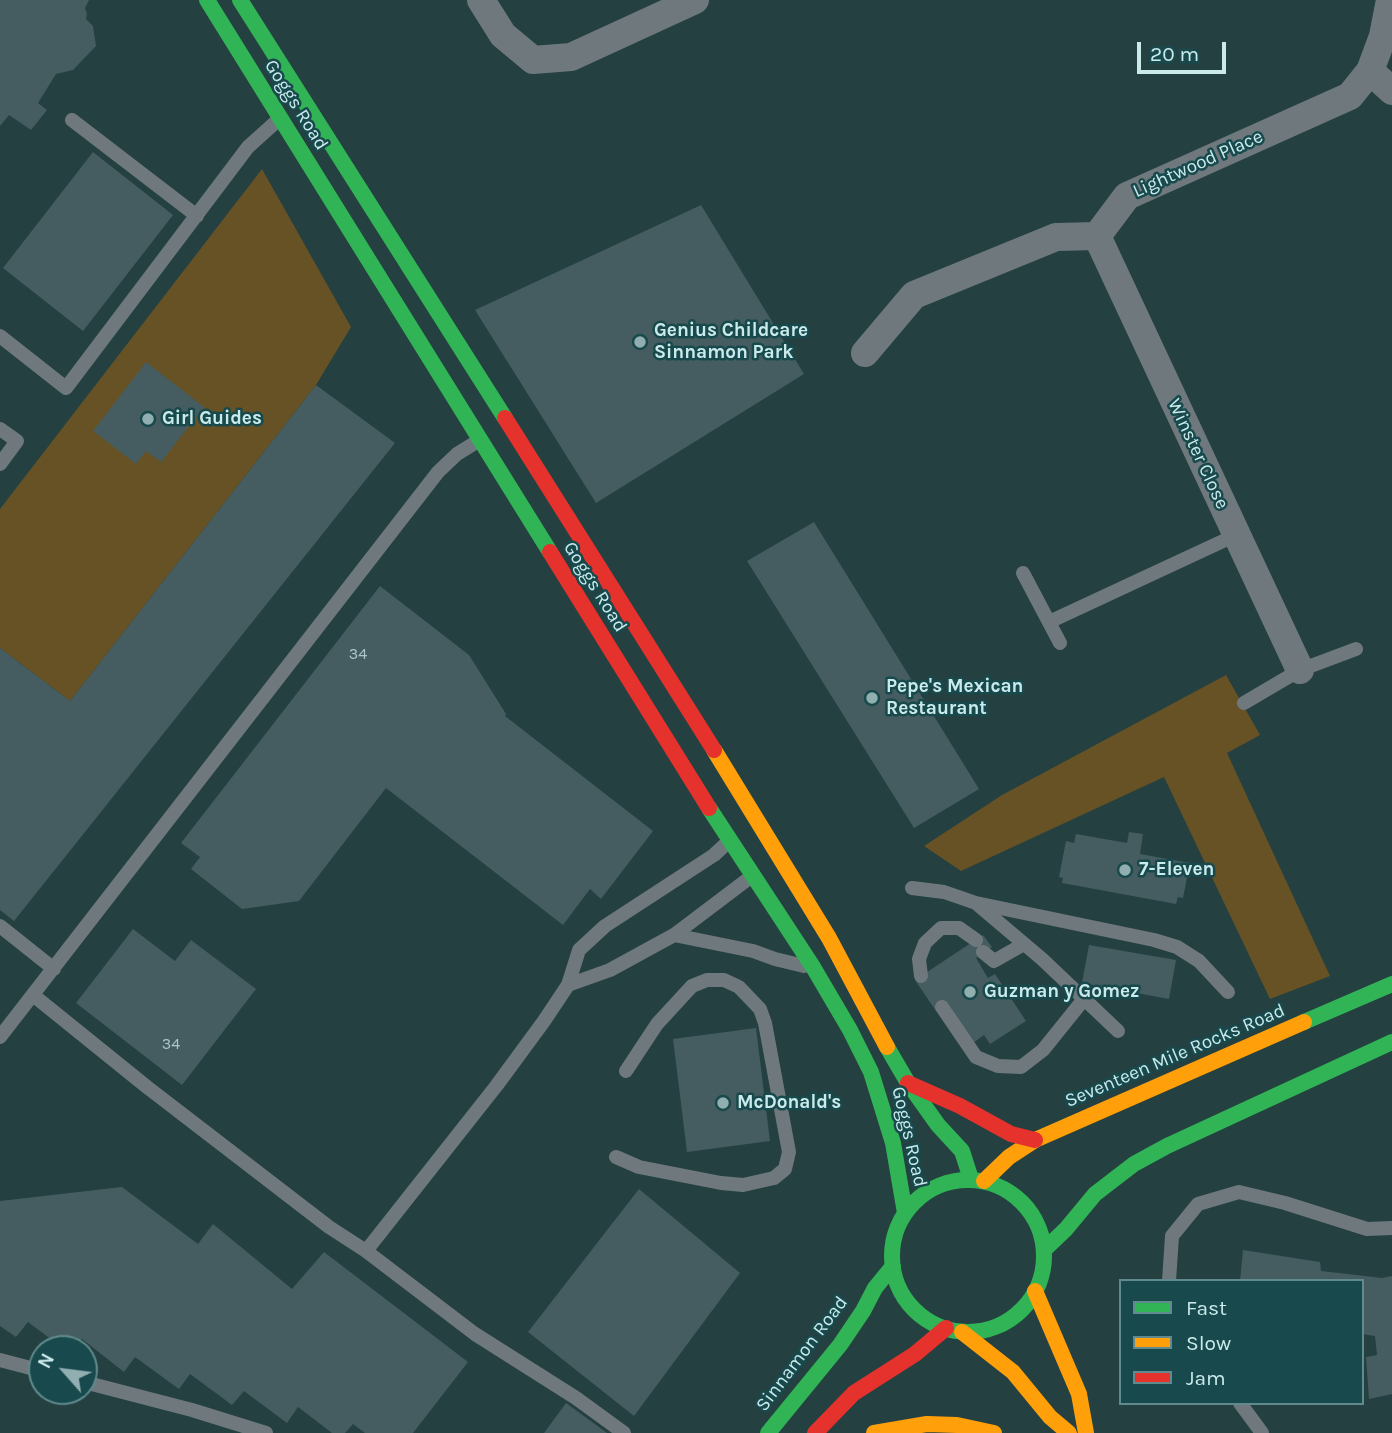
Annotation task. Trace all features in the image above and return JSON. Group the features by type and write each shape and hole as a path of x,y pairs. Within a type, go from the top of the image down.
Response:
{"main road":[{"name":"Goggs Road","path":"206,0 279,119 494,431 672,680 743,831 766,866 813,967 871,1072 893,1143 905,1213"},
{"name":"Goggs Road","path":"240,0 494,431 743,831 766,866 829,938 870,1019 908,1083 938,1125 962,1151 977,1180"},
{"name":"Seventeen Mile Rocks Road","path":"977,1180 1035,1140 1392,984"},
{"path":"1044,1250 1066,1229 1095,1194 1134,1164 1167,1146 1392,1042"},
{"path":"908,1083 960,1106 1012,1134 1035,1140"},
{"path":"977,1180 1006,1190 1025,1205 1038,1226 1044,1250 1042,1271 1035,1291 1022,1309 1004,1322 984,1330 962,1332 926,1319 910,1305 898,1287 893,1266 892,1248 905,1213 923,1194 946,1183 977,1180"},
{"name":"Sinnamon Road","path":"768,1433 840,1345 875,1288 893,1266"},
{"path":"1035,1291 1079,1394 1086,1433"},
{"path":"815,1433 855,1393 915,1354 946,1328"},
{"path":"962,1332 1013,1372 1050,1418 1069,1433"},
{"path":"874,1433 927,1424 957,1425 994,1433"}],"street":[{"path":"481,0 503,35 533,60 570,57 695,0"},
{"name":"Lightwood Place","path":"1097,236 1127,196 1350,96 1370,71 1383,36 1390,0"},
{"path":"1370,71 1392,91"},
{"path":"865,354 914,295 1056,237 1097,236"},
{"name":"Winster Close","path":"1097,236 1300,670"}],"lane":[{"path":"0,336 66,388 248,147 279,119"},
{"path":"72,120 197,216"},
{"path":"0,429 17,441 0,464"},
{"path":"0,1037 438,472 457,454 494,431"},
{"path":"1049,622 1236,535"},
{"path":"1023,573 1060,643"},
{"path":"1244,703 1300,670 1356,649"},
{"path":"366,1251 497,1085 568,985 579,950 605,926 714,855 743,831"},
{"path":"568,985 610,970 674,935 766,866"},
{"path":"912,888 944,892 976,903 1143,937 1177,947 1199,961 1228,992"},
{"path":"976,903 1118,1031"},
{"path":"0,926 54,968"},
{"path":"921,976 919,959 925,943 941,928 959,928 995,961 1024,944"},
{"path":"674,935 744,948 775,959 813,967"},
{"path":"616,1157 639,1167 743,1185 774,1178 785,1169 789,1152 765,1023 760,1009 739,987 724,980 707,980 691,986 657,1024 626,1071"},
{"path":"33,995 329,1227 366,1251 515,1362 576,1398 624,1433"},
{"path":"942,1007 976,1058 998,1066 1021,1067 1043,1050 1084,999"},
{"path":"1169,1279 1172,1236 1198,1204 1239,1192 1285,1203 1367,1229 1392,1228"},
{"path":"0,1360 28,1367"},
{"path":"98,1386 266,1433"},
{"path":"1241,1405 1262,1433"}],"shaded area":[{"path":"262,169 351,327 316,385 70,701 0,648 0,509"},
{"path":"1226,675 1260,735 1227,753 1330,976 1270,999 1164,777 961,871 924,846 1002,795"}],"building":[{"path":"0,0 89,0 85,8 86,19 93,26 96,46 73,70 56,74 38,103 47,110 31,130 9,115 0,126"},
{"path":"93,152 173,215 83,331 3,268"},
{"name":"Genius Childcare Sinnamon Park","path":"701,205 804,374 596,503 475,310"},
{"name":"Girl Guides","path":"146,362 204,407 161,462 146,451 136,464 93,431"},
{"path":"316,385 395,443 14,921 0,910 0,648 70,701"},
{"path":"814,522 979,789 914,828 747,561"},
{"path":"380,586 469,655 505,716 653,831 601,899 590,889 563,925 386,788 299,901 242,909 191,869 200,857 181,843"},
{"name":"7-Eleven","path":"1129,832 1143,834 1140,854 1190,863 1183,898 1178,897 1176,904 1062,883 1063,878 1059,877 1066,841 1074,843 1076,834 1127,843"},
{"path":"133,929 175,961 191,940 256,989 182,1085 76,1003"},
{"path":"983,935 992,947 976,958 988,978 995,974 1026,1021 990,1044 984,1035 973,1043 948,1003 936,1011 915,980"},
{"path":"1089,945 1176,960 1169,999 1082,983"},
{"name":"McDonald's","path":"756,1028 770,1141 687,1152 673,1039"},
{"path":"122,1187 198,1244 213,1224 292,1289 324,1252 468,1362 413,1433 365,1433 353,1424 345,1433 332,1433 298,1407 287,1423 244,1391 232,1405 190,1374 179,1389 135,1357 124,1372 98,1352 98,1335 45,1335 28,1322 16,1337 0,1326 0,1201"},
{"path":"639,1189 740,1273 634,1416 528,1332"},
{"path":"1243,1250 1320,1262 1321,1271 1382,1278 1392,1276 1392,1394 1369,1399 1366,1357 1377,1355 1375,1336 1364,1334 1364,1279 1240,1279"},
{"path":"566,1403 607,1433 544,1433"}],"traffic: fast":[{"path":"207,0 550,552"},
{"path":"240,0 505,418"},
{"path":"709,808 813,967 871,1072 893,1143 905,1213"},
{"path":"1304,1022 1392,984"},
{"path":"1044,1250 1066,1229 1095,1194 1134,1164 1167,1146 1392,1042"},
{"path":"887,1047 908,1083 938,1125 962,1151 971,1179"},
{"path":"968,1180 997,1186 1021,1203 1038,1227 1044,1256 1038,1285 1021,1309 997,1326 968,1332 939,1326 915,1309 898,1285 892,1256 898,1227 915,1203 939,1186 968,1180"},
{"path":"768,1433 840,1345 875,1288 893,1266"}],"traffic: slow":[{"path":"714,750 829,938 887,1047"},
{"path":"984,1181 1009,1157 1035,1140 1304,1022"},
{"path":"1035,1291 1079,1394 1086,1433"},
{"path":"962,1332 1013,1372 1050,1417 1069,1433"},
{"path":"874,1433 927,1424 957,1425 994,1433"}],"traffic: jam":[{"path":"505,418 714,750"},
{"path":"550,552 709,808"},
{"path":"908,1083 960,1106 1011,1134 1035,1140"},
{"path":"815,1433 854,1393 915,1354 946,1328"}],"place":[{"name":"Genius Childcare Sinnamon Park","path":"640,342"},
{"name":"Girl Guides","path":"148,419"},
{"name":"Pepe's Mexican Restaurant","path":"872,698"},
{"name":"7-Eleven","path":"1125,870"},
{"name":"Guzman y Gomez","path":"970,992"},
{"name":"McDonald's","path":"723,1103"}]}
